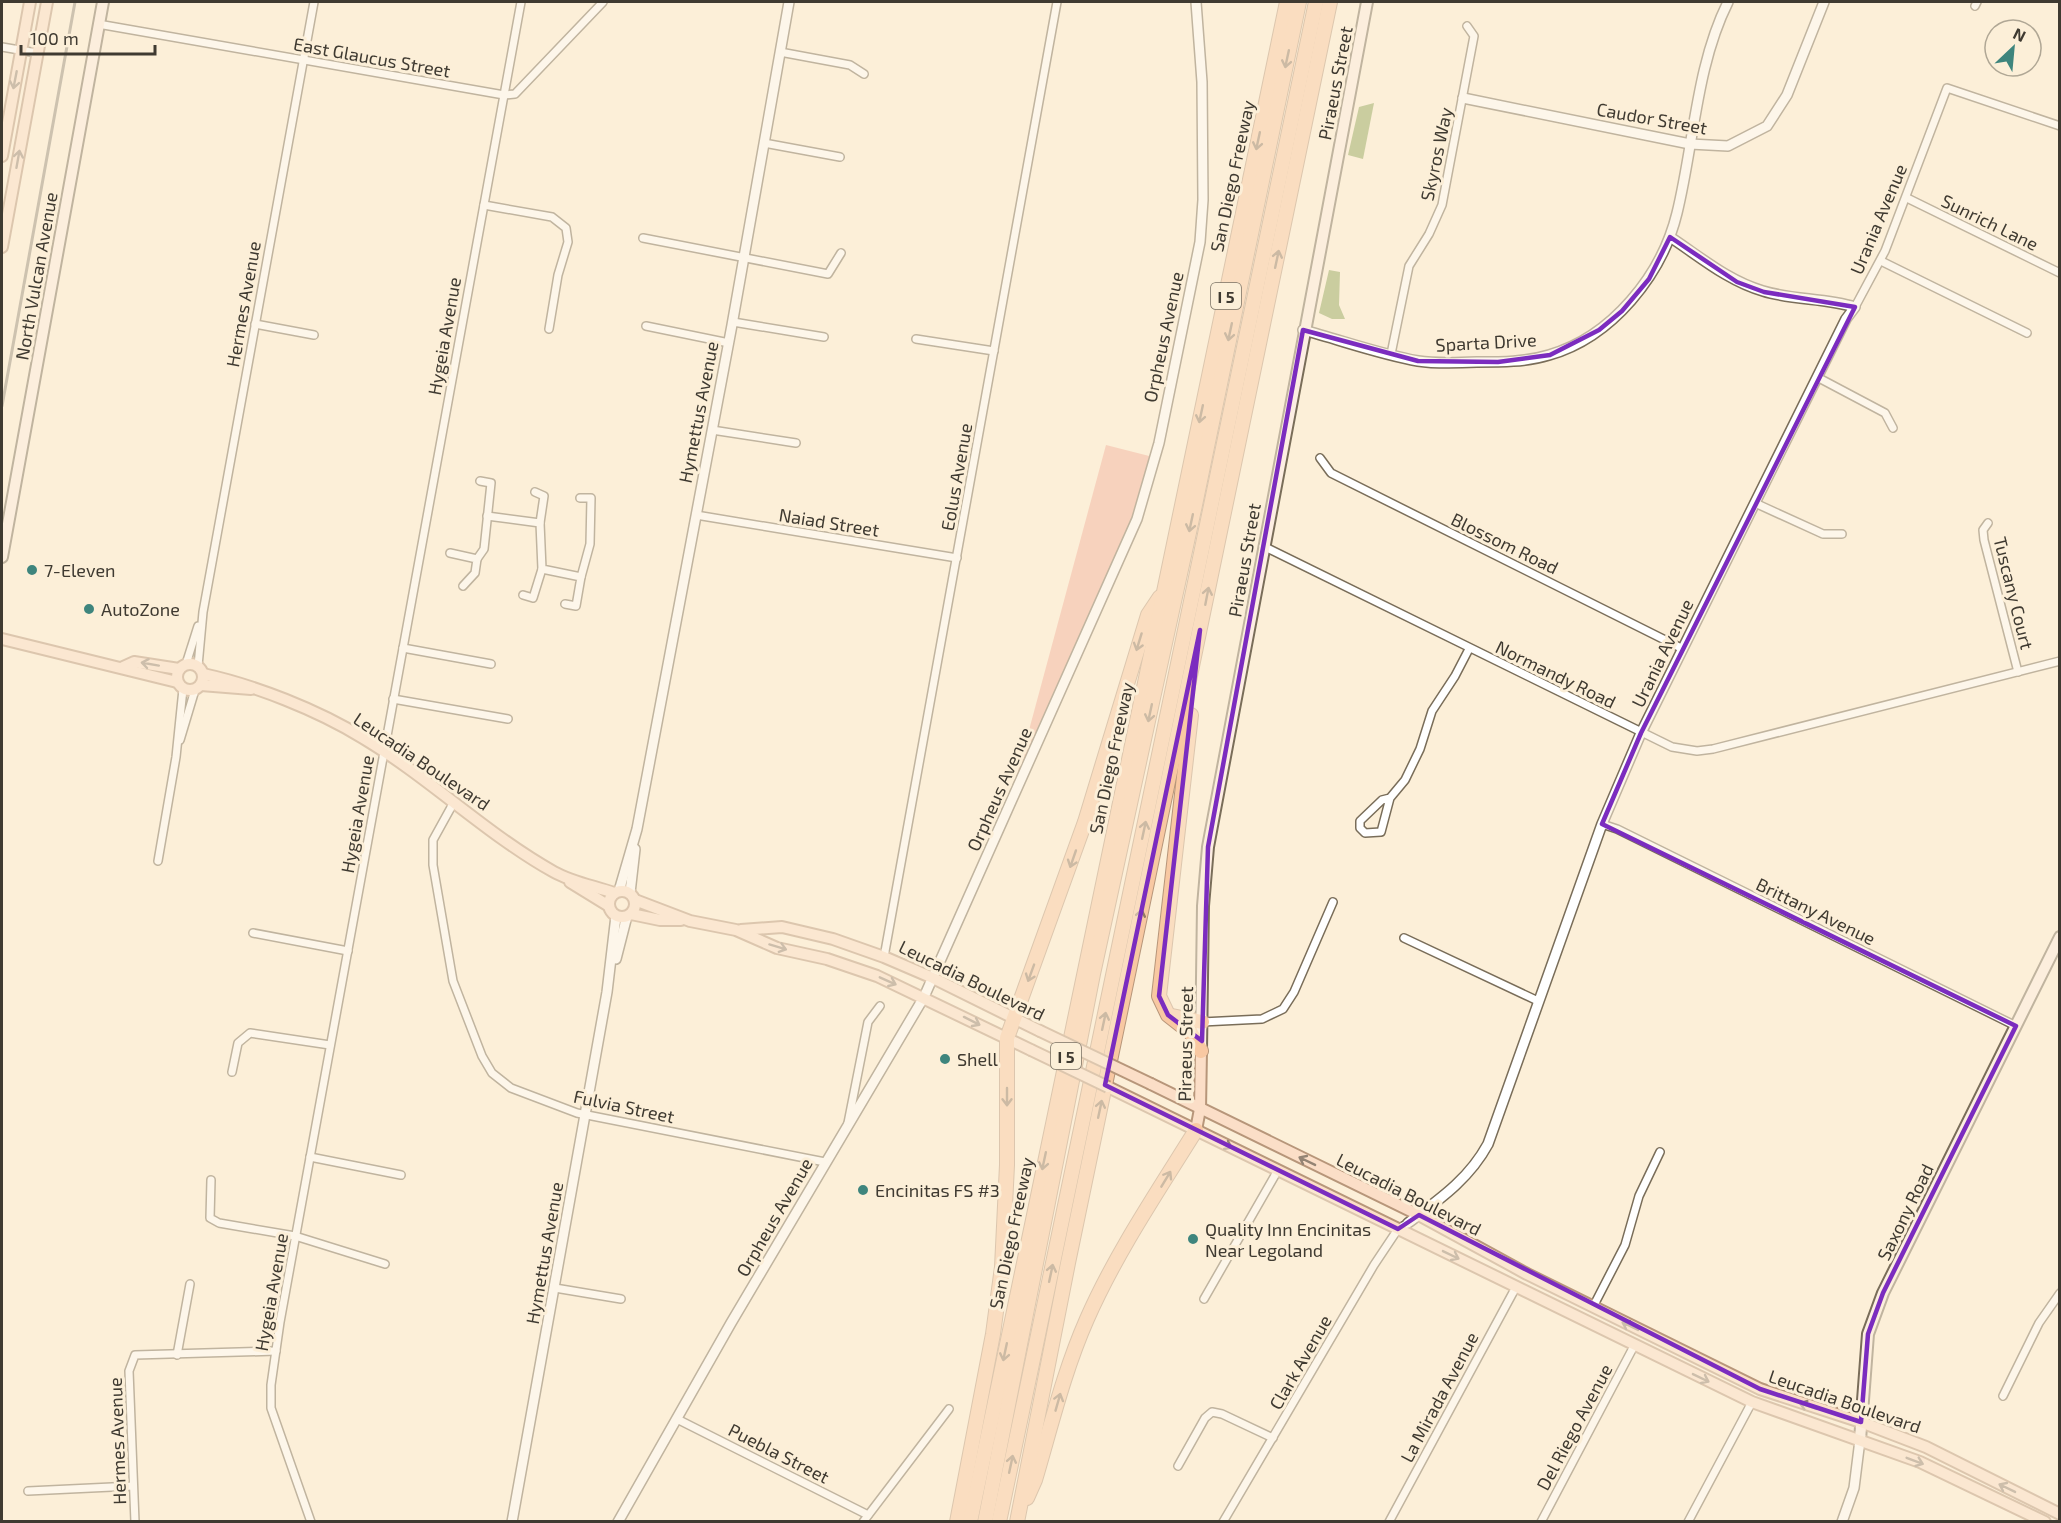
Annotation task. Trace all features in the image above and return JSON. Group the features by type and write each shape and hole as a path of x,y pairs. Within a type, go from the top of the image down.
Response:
{"highway":[{"name":"San Diego Freeway","path":"970,1521 1287,2"},
{"path":"985,1521 1088,995 1195,505 1299,2"},
{"path":"999,1521 1317,2"},
{"name":"I 5","path":"1018,1519 1330,2"},
{"path":"957,1521 993,1334 1002,1267 1007,1165 1007,1038 1085,822 1148,615 1164,590"},
{"path":"1200,630 1159,996 1168,1015 1191,1033 1201,1051"},
{"path":"1168,1015 1202,1022"},
{"path":"1018,1519 1035,1480 1072,1355 1087,1318 1109,1275 1196,1130"}],"main road":[{"path":"2,156 30,2"},
{"path":"2,240 46,2"},
{"name":"North Vulcan Avenue","path":"2,557 103,2"},
{"name":"Piraeus Street","path":"1196,1130 1200,1108 1203,906 1208,847 1367,2"},
{"path":"2,639 123,667 180,685 182,667 134,662 123,667"},
{"name":"Leucadia Boulevard","path":"182,667 201,670 235,681 318,714 384,751 528,856 621,913 660,920 690,921 736,930 777,948 827,959 868,973 924,997 1752,1402 1920,1462 2045,1521"},
{"path":"198,688 201,670"},
{"name":"Leucadia Boulevard","path":"180,685 198,688 251,689"},
{"name":"Leucadia Boulevard","path":"565,878 625,894 690,921"},
{"path":"621,913 625,894"},
{"path":"621,913 625,894"},
{"name":"Leucadia Boulevard","path":"736,930 782,927 832,939 884,957 933,978 1419,1215 1593,1307 1760,1389 1862,1422 1926,1447 2060,1514"},
{"name":"Saxony Road","path":"1860,1440 1868,1334 1883,1293 2060,937"}],"street":[{"name":"Hermes Avenue","path":"201,670 203,612 314,2"},
{"name":"Hygeia Avenue","path":"311,1521 272,1408 271,1385 330,1045 521,2"},
{"path":"504,95 515,94 603,2"},
{"name":"Hymettus Avenue","path":"625,894 733,322 789,2"},
{"name":"Eolus Avenue","path":"884,957 1057,2"},
{"name":"Orpheus Avenue","path":"618,1521 825,1162 924,997 1137,519 1150,477 1200,242 1203,200 1202,82 1196,2"},
{"name":"Sparta Drive","path":"1304,330 1418,361 1451,363 1519,361 1550,355 1599,330 1622,310 1649,279 1670,237 1710,49 1728,2"},
{"name":"Caudor Street","path":"1462,98 1690,144 1728,146 1767,126 1787,95 1824,2"},
{"name":"East Glaucus Street","path":"99,24 504,95"},
{"name":"Skyros Way","path":"1391,354 1410,266 1442,205 1474,36 1467,26"},
{"path":"2,47 37,53"},
{"path":"780,51 850,65 864,74"},
{"name":"Urania Avenue","path":"1408,1223 1460,1183 1476,1165 1488,1144 1602,824 1641,733 1846,319 1881,261 1907,198 1947,88 2060,126"},
{"path":"764,143 840,157"},
{"name":"Sunrich Lane","path":"1907,198 2060,273"},
{"path":"484,205 552,217 566,228 568,242 558,275 549,329"},
{"path":"1670,237 1737,282 1764,292 1830,300 1855,307"},
{"path":"644,238 828,274 841,253"},
{"path":"1881,261 2027,333"},
{"path":"733,322 824,338"},
{"path":"255,324 314,335"},
{"path":"646,326 729,343"},
{"path":"916,339 994,351"},
{"path":"1817,377 1885,413 1893,428"},
{"path":"712,429 796,443"},
{"name":"Blossom Road","path":"1320,458 1330,473 1683,649"},
{"path":"463,586 475,573 477,559 484,549 490,483 480,481"},
{"path":"524,595 533,598 542,569 540,523 544,496 535,492"},
{"path":"566,604 576,606 590,544 591,498 580,498"},
{"path":"1755,503 1823,534 1842,534"},
{"name":"Naiad Street","path":"696,515 957,558"},
{"path":"487,516 540,523"},
{"name":"Tuscany Court","path":"1988,523 1983,530 1984,540 2018,672"},
{"name":"Normandy Road","path":"1263,546 1672,747 1713,749 2060,661"},
{"path":"450,553 477,559"},
{"path":"542,569 581,577"},
{"name":"Hermes Avenue","path":"182,667 203,612"},
{"path":"403,648 491,664"},
{"path":"1390,798 1382,800 1360,821 1360,828 1365,833 1381,832 1390,798 1405,780 1420,749 1432,711 1455,676 1469,648"},
{"path":"158,861 176,757 180,685"},
{"path":"176,757 198,688"},
{"path":"393,699 508,719"},
{"name":"Fulvia Street","path":"454,802 433,840 433,865 453,981 482,1056 492,1073 511,1088 585,1115 825,1162"},
{"name":"Brittany Avenue","path":"1602,824 1617,829 2016,1026"},
{"path":"1202,1022 1262,1019 1283,1009 1294,992 1333,902"},
{"name":"Hymettus Avenue","path":"512,1521 621,913"},
{"path":"253,933 348,951"},
{"path":"1404,938 1538,1001"},
{"path":"847,1125 868,1022 880,1006"},
{"path":"232,1072 237,1043 250,1033 330,1045"},
{"path":"1593,1307 1625,1245 1639,1196 1660,1152"},
{"path":"310,1156 401,1175"},
{"path":"1204,1299 1278,1170"},
{"path":"211,1180 210,1218 219,1223 296,1236 385,1264"},
{"name":"Clark Avenue","path":"1223,1521 1398,1229 1408,1223"},
{"path":"190,1284 177,1355 276,1351"},
{"name":"La Mirada Avenue","path":"1389,1521 1516,1287"},
{"path":"555,1288 621,1299"},
{"path":"2003,1396 2039,1323 2060,1293"},
{"name":"Del Riego Avenue","path":"1541,1521 1634,1346"},
{"name":"Hermes Avenue","path":"135,1521 129,1371 135,1355 177,1355"},
{"path":"1689,1521 1752,1402"},
{"path":"863,1521 949,1409"},
{"path":"1178,1466 1205,1418 1212,1412 1222,1414 1273,1438"},
{"name":"Puebla Street","path":"677,1419 868,1515"},
{"name":"Saxony Road","path":"1842,1521 1854,1488 1860,1440"},
{"path":"28,1491 133,1486"}],"highlighted area":[{"path":"1670,237 1737,282 1764,292 1855,307 1641,733 1602,824 2016,1026 1883,1293 1868,1334 1861,1422 1760,1389 1419,1215 1398,1229 1105,1085 1200,630 1159,996 1168,1015 1202,1041 1208,847 1303,330 1418,361 1498,362 1550,355 1599,330 1622,311 1649,279"}],"shaded area":[{"path":"1374,103 1363,159 1348,155 1359,107"},
{"path":"1329,270 1340,272 1339,305 1345,319 1332,319 1319,313"},
{"path":"1106,445 1157,458 1154,473 1005,819"}],"railway":[{"path":"2,406 75,2"}],"place":[{"name":"7-Eleven","path":"32,570"},
{"name":"AutoZone","path":"89,609"},
{"name":"Shell","path":"945,1059"},
{"name":"Encinitas FS #3","path":"863,1190"},
{"name":"Quality Inn Encinitas Near Legoland","path":"1193,1239"}]}
